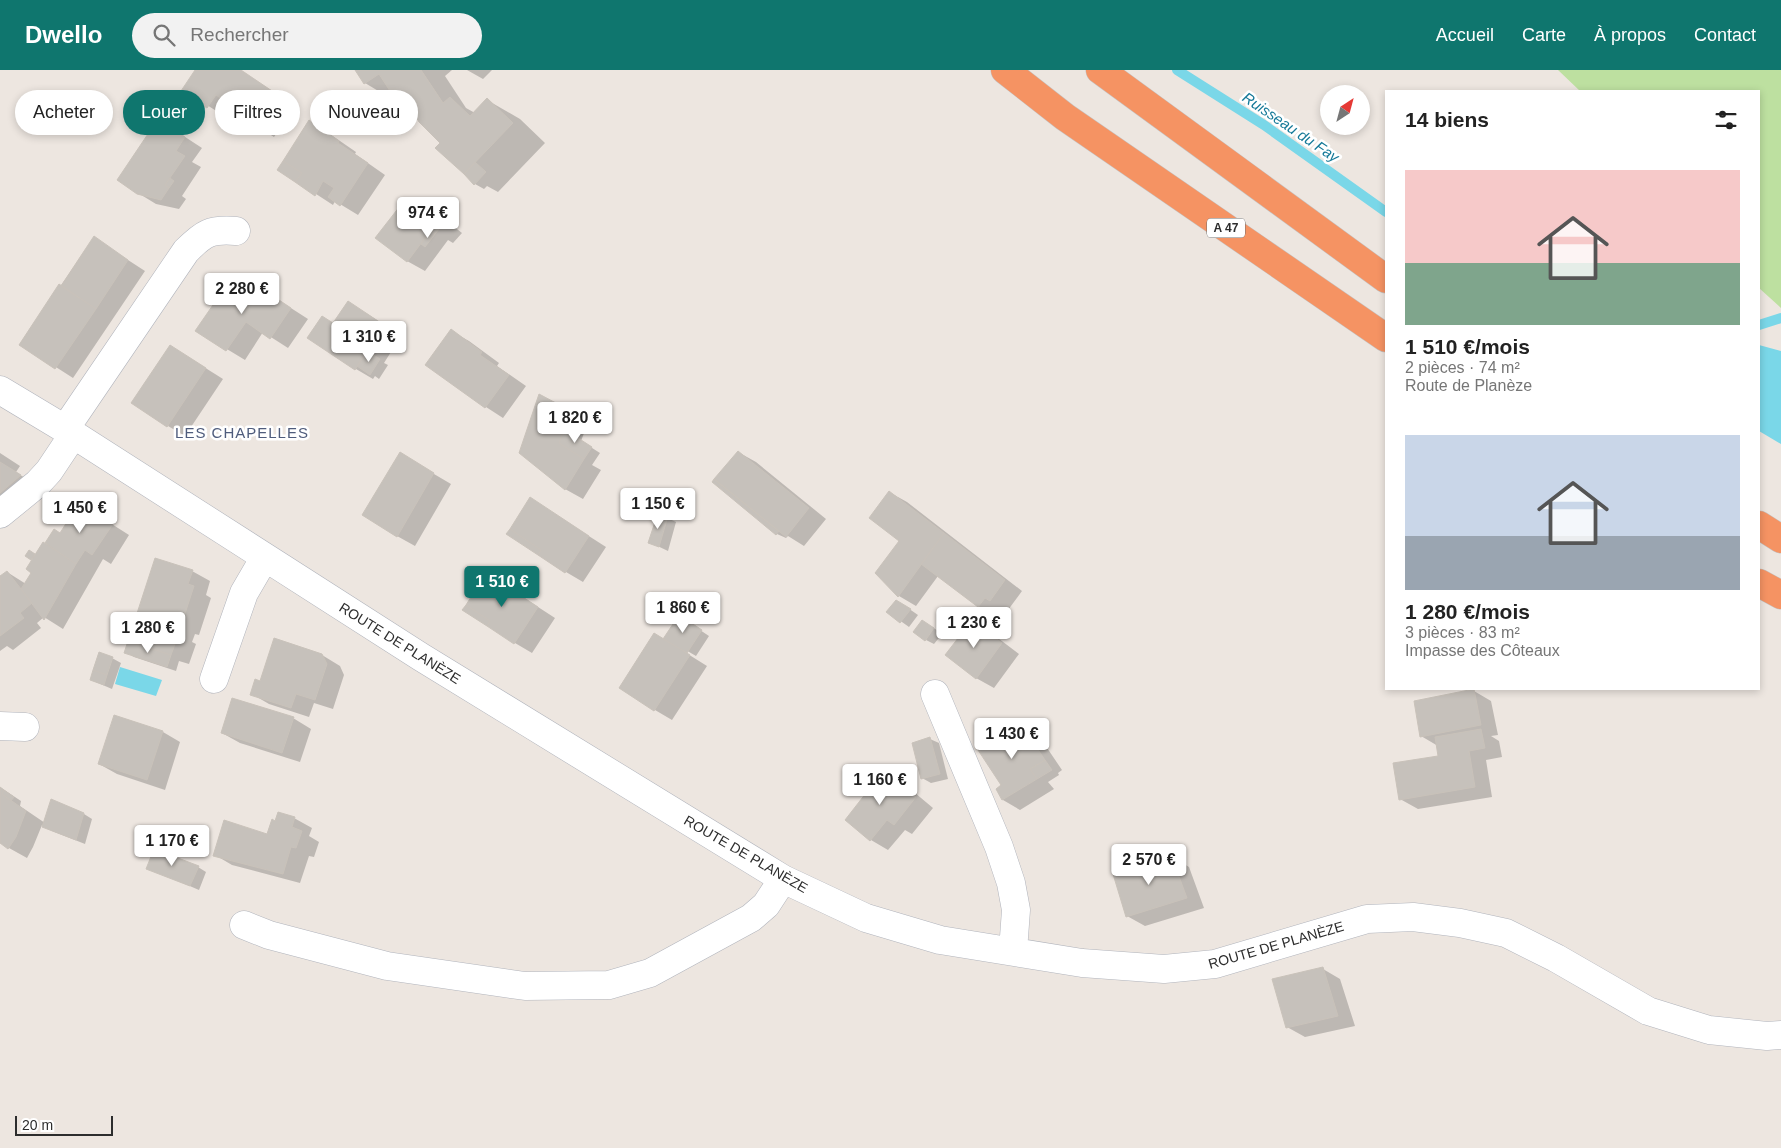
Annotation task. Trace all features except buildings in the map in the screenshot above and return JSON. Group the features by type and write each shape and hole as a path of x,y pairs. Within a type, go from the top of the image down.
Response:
{"highway":[{"path":"1100,70 1385,277"},
{"name":"A 47","path":"1008,72 1065,117 1385,337"},
{"path":"1760,526 1781,539"},
{"path":"1760,584 1781,595"}],"street":[{"path":"0,514 38,483 49,471 69,432 186,250 200,236 218,230 236,231"},
{"name":"ROUTE DE PLANÈZE","path":"0,390 421,657 783,879 866,918 940,940 1082,963 1164,969 1215,964 1367,919 1413,917 1460,923 1506,934 1556,958 1648,1011 1709,1030 1767,1036 1781,1035"},
{"path":"214,680 244,593 265,557"},
{"path":"935,694 999,847 1011,883 1016,910 1012,951"},
{"path":"244,925 269,935 387,966 525,986 609,985 650,973 750,918 766,904 783,879"}],"green space":[{"path":"1558,70 1781,70 1781,308 1760,289 1760,90 1579,90"}],"water":[{"path":"1760,345 1781,351 1781,444 1760,432"},
{"path":"120,667 162,680 156,696 115,684"}],"waterway":[{"name":"Ruisseau du Fay","path":"1177,70 1264,125 1385,211"},
{"name":"Ruisseau du Fay","path":"1760,325 1781,318"}],"district":[{"name":"LES CHAPELLES","path":"242,432"}]}
